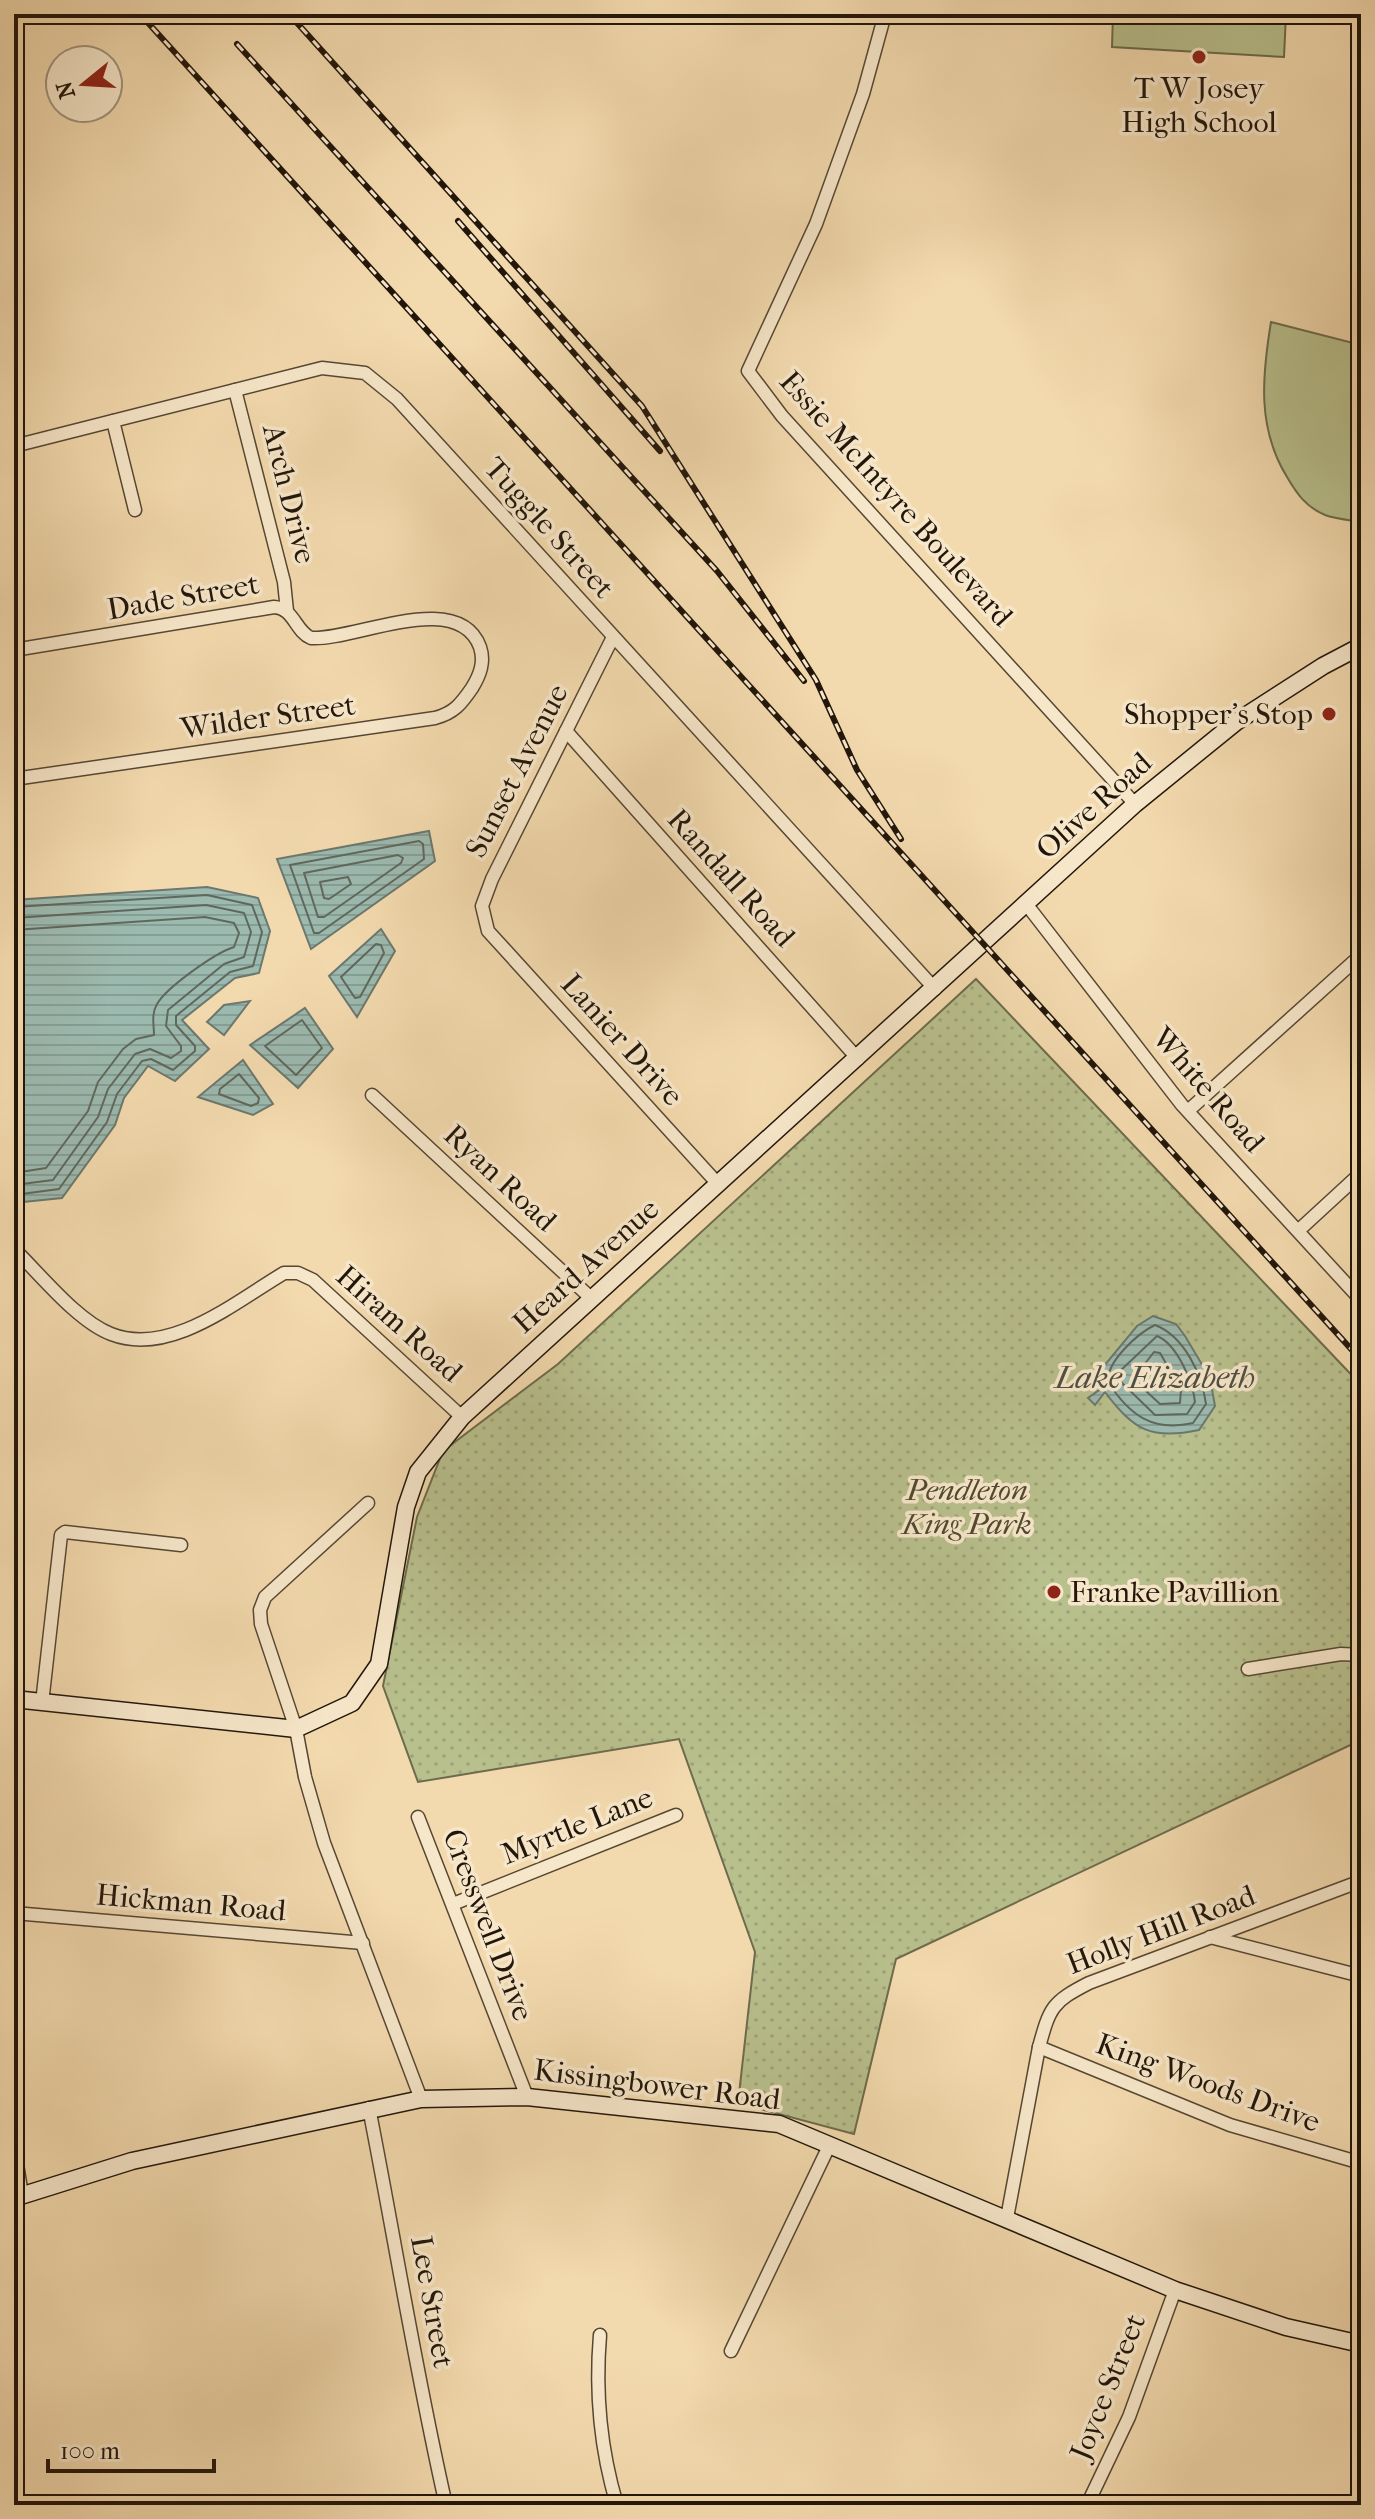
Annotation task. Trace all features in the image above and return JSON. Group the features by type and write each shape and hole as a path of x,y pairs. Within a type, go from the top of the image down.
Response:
{"street":[{"name":"Essie McIntyre Boulevard","path":"885,14 863,94 816,224 748,371 782,416 1135,804"},
{"name":"Tuggle Street","path":"14,446 322,368 356,370 376,379 935,989"},
{"name":"Arch Drive","path":"235,390 284,582 287,611"},
{"path":"113,421 135,510"},
{"name":"Dade Street","path":"14,650 163,629 264,608 287,611 301,632 311,638 401,622 441,620 462,625 479,645"},
{"name":"Sunset Avenue","path":"488,931 482,906 492,879 613,637"},
{"name":"Wilder Street","path":"14,779 435,718 458,708 479,677 482,655 479,645"},
{"name":"Olive Road","path":"1027,905 1135,804 1236,722 1361,647"},
{"name":"Randall Road","path":"566,731 858,1059"},
{"name":"Heard Avenue","path":"296,1729 352,1703 379,1664 406,1507 418,1472 462,1417 1027,905"},
{"name":"White Road","path":"1027,905 1085,983 1189,1110 1361,1300"},
{"name":"Lanier Drive","path":"488,931 718,1184"},
{"path":"1189,1110 1361,955"},
{"name":"Ryan Road","path":"372,1095 592,1299"},
{"path":"1299,1230 1361,1173"},
{"name":"Hiram Road","path":"14,1249 85,1317 109,1334 141,1341 178,1334 284,1273 298,1273 313,1280 462,1417"},
{"path":"368,1503 265,1597 260,1610 261,1624 296,1729 305,1777 324,1843 421,2099"},
{"path":"42,1703 61,1535 65,1532 181,1545"},
{"path":"1248,1669 1341,1654 1361,1655"},
{"path":"14,1699 296,1729"},
{"name":"Myrtle Lane","path":"453,1904 676,1815"},
{"name":"Cresswell Drive","path":"418,1817 527,2097"},
{"name":"Holly Hill Road","path":"1007,2218 1039,2047 1046,2019 1059,1998 1089,1983 1361,1881"},
{"name":"Hickman Road","path":"14,1913 363,1943"},
{"path":"1210,1937 1361,1976"},
{"name":"King Woods Drive","path":"1039,2047 1230,2125 1361,2163"},
{"name":"Kissingbower Road","path":"18,2197 132,2161 421,2099 527,2097 779,2124 1175,2290 1286,2327 1361,2344"},
{"name":"Lee Street","path":"369,2108 412,2328 423,2409 446,2505"},
{"path":"731,2351 830,2144"},
{"path":"14,2146 18,2197"},
{"name":"Joyce Street","path":"1088,2503 1129,2417 1175,2290"},
{"path":"600,2335 597,2372 601,2447 617,2505"}],"green space":[{"path":"1113,14 1286,14 1284,57 1112,47"},
{"path":"1271,322 1361,345 1361,522 1329,516 1312,508 1294,489 1277,459 1264,402 1265,363"},
{"name":"Pendleton King Park","path":"976,979 1361,1385 1361,1740 896,1959 854,2134 738,2103 755,1952 679,1739 418,1782 383,1686 417,1517 443,1451 558,1364"}],"water":[{"path":"429,831 435,861 311,949 277,859"},
{"path":"207,887 258,898 270,931 259,973 235,978 182,1020 209,1049 175,1081 148,1066 124,1098 115,1125 62,1198 14,1203 14,900"},
{"path":"381,929 395,951 357,1017 329,976"},
{"path":"250,1001 224,1035 207,1022 224,1005"},
{"path":"305,1008 333,1049 298,1088 250,1045"},
{"path":"243,1060 273,1104 253,1115 198,1097"},
{"name":"Lake Elizabeth","path":"1153,1316 1176,1324 1210,1378 1215,1406 1199,1430 1156,1433 1125,1416 1105,1392 1095,1405 1088,1398 1102,1388 1099,1372 1137,1326"}],"railway":[{"path":"140,14 1361,1360"},
{"path":"289,14 642,406 816,680 857,770 901,839"},
{"path":"237,44 717,571 804,681"},
{"path":"458,221 660,451"}],"place":[{"name":"T W Josey High School","path":"1199,57"},
{"name":"Shopper's Stop","path":"1329,714"},
{"name":"Franke Pavillion","path":"1054,1592"}]}
